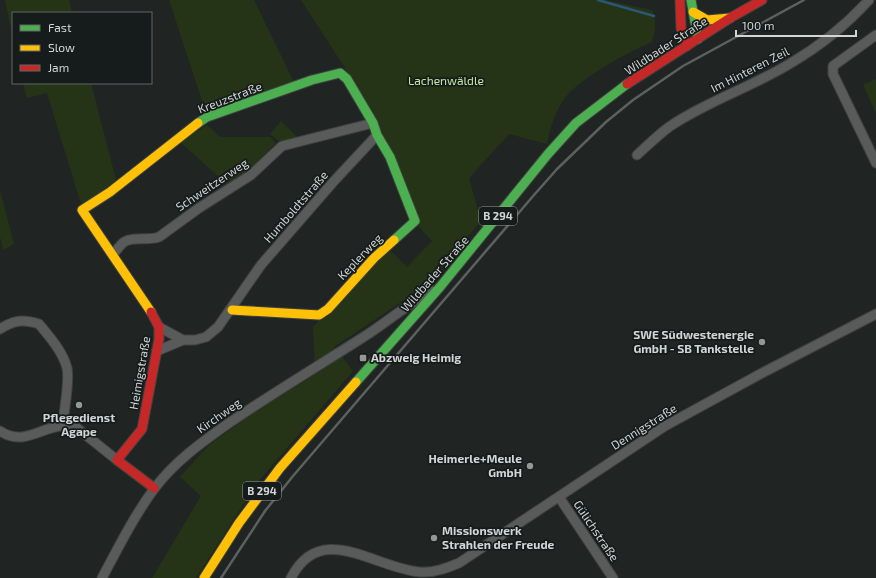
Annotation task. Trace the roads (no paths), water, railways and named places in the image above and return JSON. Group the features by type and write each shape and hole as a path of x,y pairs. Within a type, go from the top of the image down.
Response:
{"main road":[{"path":"680,0 681,28 687,46"},
{"path":"691,0 698,39"},
{"name":"Wildbader Straße","path":"204,578 239,523 280,468 440,287 548,154 576,123 610,96 730,18 762,0"},
{"path":"693,12 707,20 730,18"},
{"name":"Kreuzstraße","path":"82,210 110,192 187,130 207,117 312,80 340,73 347,79 373,123"},
{"path":"373,123 377,135"},
{"name":"Keplerweg","path":"232,310 319,315 328,309 379,253 415,221 390,157 377,135"},
{"name":"Heimigstraße","path":"82,210 134,284 159,327 157,351 142,429 117,460"},
{"path":"117,460 154,488"}],"street":[{"name":"Im Hinteren Zeil","path":"637,155 668,128 693,113 791,64 836,33 868,0"},
{"path":"876,34 833,66 833,74 876,163"},
{"name":"Schweitzerweg","path":"113,254 124,242 129,240 151,240 159,237 199,208 251,175 282,146 373,123"},
{"name":"Humboldtstraße","path":"157,351 183,340 195,340 213,332 232,310 261,265 335,180 377,135"},
{"name":"Kirchweg","path":"102,578 154,488 176,465 205,440 276,391 363,337 416,299 440,287"},
{"name":"Dennigstraße","path":"292,578 298,566 306,557 317,551 328,549 349,552 396,568 434,575 464,560 665,426 743,383 876,314"},
{"path":"392,317 403,318 409,322"},
{"path":"0,329 9,323 20,320 39,324 61,355 67,368 68,383 63,424"},
{"path":"159,327 183,340"},
{"path":"0,431 12,436 22,437 63,424 77,428 117,460"},
{"name":"Gülichstraße","path":"559,497 612,578"}],"waterway":[{"path":"598,0 654,16"}],"railway":[{"path":"221,578 265,511 293,476 557,169 606,122 633,100 683,66 804,0"}],"place":[{"name":"SWE Südwestenergie GmbH - SB Tankstelle","path":"762,342"},
{"name":"Abzweig Heimig","path":"363,358"},
{"name":"Pflegedienst Agape","path":"79,405"},
{"name":"Heimerle+Meule GmbH","path":"530,466"},
{"name":"Missionswerk Strahlen der Freude","path":"434,538"}],"park label":[{"name":"Lachenwäldle","path":"446,81"}]}
